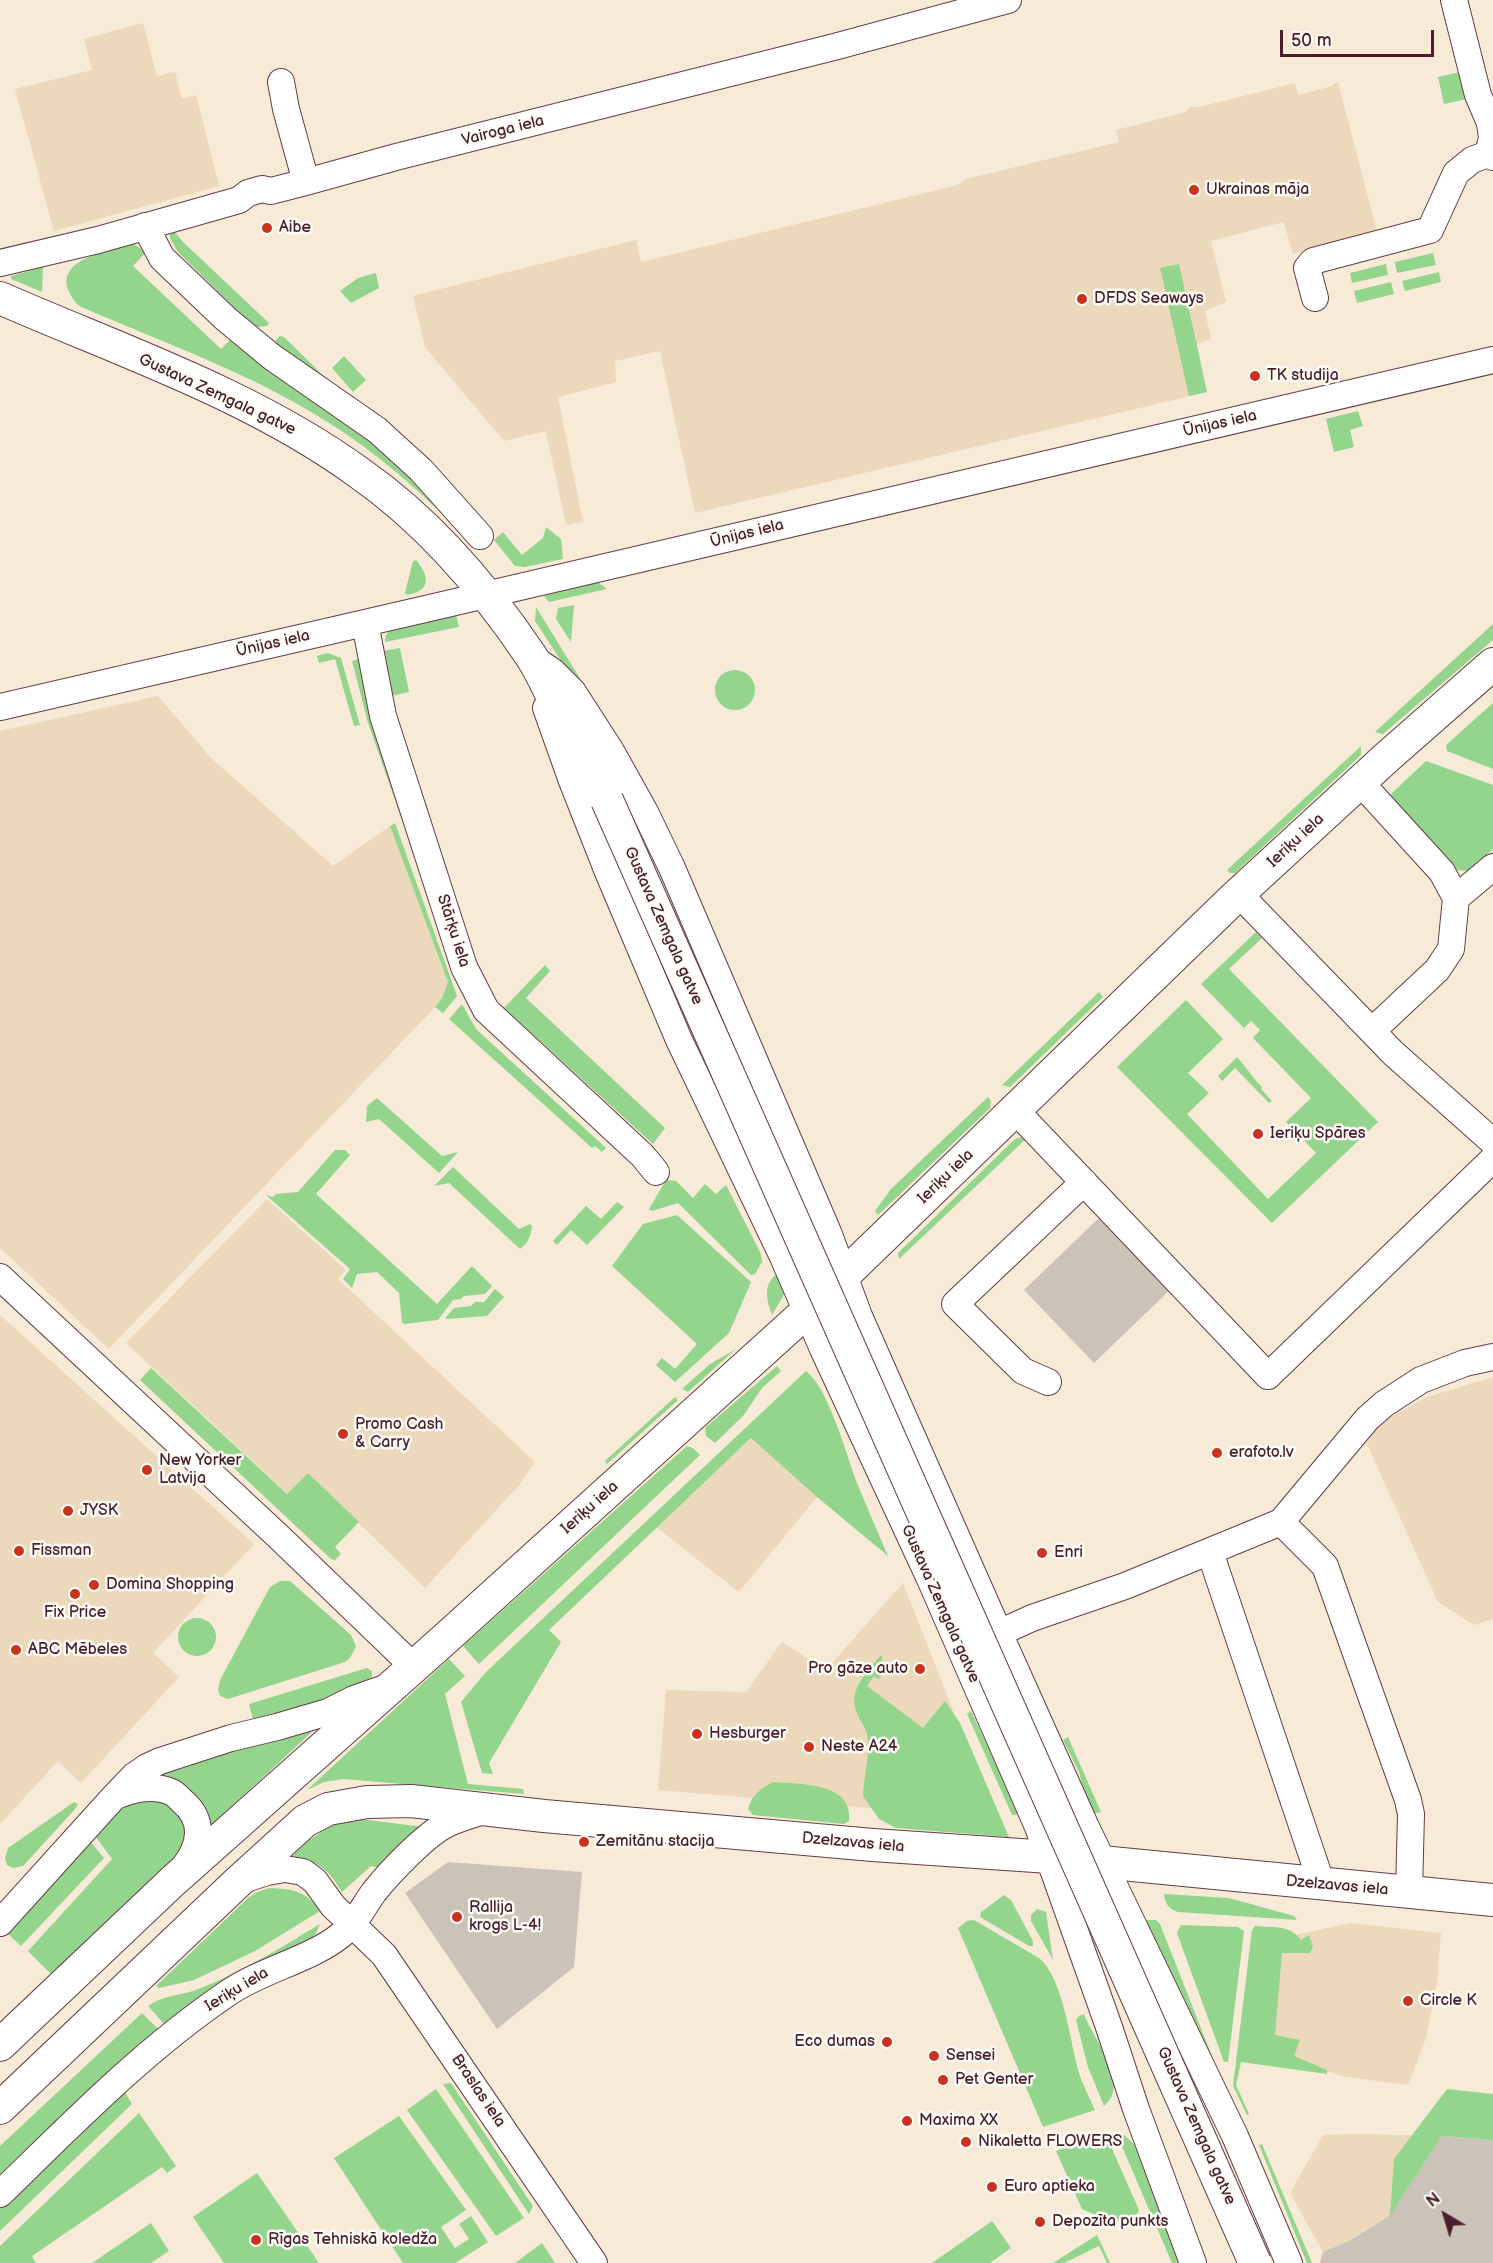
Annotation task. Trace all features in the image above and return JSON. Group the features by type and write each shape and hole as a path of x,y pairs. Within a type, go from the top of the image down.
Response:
{"main road":[{"name":"Gustava Zemgala gatve","path":"0,298 261,412 307,438 359,472 404,508 436,539 488,596 532,658 607,800 1255,2263"},
{"name":"Ieriķu iela","path":"0,2045 173,1881 404,1676 806,1312 1239,894 1360,782 1493,664"},
{"name":"Dzelzavas iela","path":"239,1881 305,1821 328,1809 367,1802 411,1801 485,1810 862,1844 1050,1857 1493,1900"},
{"path":"0,2108 239,1881"}],"street":[{"name":"Vairoga iela","path":"0,263 239,200 262,189 271,191 396,157 834,47 1008,0"},
{"path":"1315,298 1307,268 1314,261 1431,230 1456,173 1472,160 1491,155 1490,123 1479,95 1454,0"},
{"path":"281,82 306,182"},
{"path":"145,226 162,258 226,319 272,357 377,430 421,470 480,536"},
{"name":"Ūnijas iela","path":"0,707 365,622 488,596 1493,360"},
{"name":"Stārķu iela","path":"365,622 383,716 460,955 472,985 486,1010 631,1144 656,1172"},
{"name":"Gustava Zemgala gatve","path":"532,658 552,671 573,692 611,751 645,812 672,868 846,1274 859,1316 999,1633 1104,1863 1235,2136 1289,2263"},
{"name":"Gustava Zemgala gatve","path":"532,658 537,680 572,781 679,1041 783,1257 806,1312 940,1600 1050,1857 1136,2109 1193,2263"},
{"path":"1360,782 1442,872 1456,898 1451,949 1437,970 1372,1031"},
{"path":"1456,898 1493,867"},
{"path":"1239,894 1393,1053 1493,1142"},
{"path":"1015,1110 1268,1376 1493,1159"},
{"path":"750,1191 761,1200 776,1203 792,1196 799,1183 799,1165"},
{"path":"1048,1382 1023,1371 955,1305 1084,1182"},
{"path":"0,1276 280,1538 404,1676"},
{"path":"999,1633 1032,1618 1125,1586 1281,1522 1367,1419 1384,1404 1421,1380 1465,1363 1493,1357"},
{"path":"1281,1522 1325,1566 1408,1800 1411,1814 1410,1892"},
{"path":"1210,1552 1322,1885"},
{"name":"Ieriķu iela","path":"0,1923 134,1776 160,1761 231,1738 254,1734 328,1712 404,1676"},
{"name":"Ieriķu iela","path":"113,1798 130,1790 144,1788 171,1792 189,1806 199,1826 198,1843 188,1862 173,1881"},
{"name":"Ieriķu iela","path":"0,2194 112,2085 207,2008 249,1981 338,1937 353,1926 373,1894 387,1877 429,1836 447,1824 485,1810"},
{"name":"Braslas iela","path":"239,1881 285,1869 303,1872 315,1881 333,1906 384,1955 594,2263"},
{"path":"1109,2027 1115,2008 1126,1993 1140,1988 1165,1991"}],"shaded area":[{"path":"143,23 157,76 175,72 182,99 196,95 219,186 54,231 15,89 92,70 84,39"},
{"path":"1338,82 1377,232 1293,254 1284,222 1211,241 1226,302 1205,311 1211,339 1197,344 1207,392 695,513 660,351 615,361 616,382 558,397 583,522 566,525 546,431 504,441 425,347 413,296 636,240 641,262 958,185 966,179 1119,142 1116,130 1186,112 1190,107 1199,107 1295,83 1298,95 1333,86"},
{"path":"158,696 210,757 333,866 390,826 448,982 442,998 435,1007 109,1349 0,1248 0,731"},
{"name":"Promo Cash & Carry","path":"267,1199 346,1270 338,1279 535,1462 519,1485 425,1588 308,1473 288,1494 126,1343"},
{"path":"1101,1216 1171,1289 1094,1363 1024,1290"},
{"name":"Domina Shopping","path":"0,1315 254,1544 153,1653 179,1677 81,1783 58,1761 0,1824"},
{"path":"1493,1377 1493,1619 1474,1625 1438,1602 1367,1444 1371,1434 1382,1422 1427,1397"},
{"path":"752,1438 817,1497 739,1592 656,1527"},
{"path":"903,1583 984,1789 988,1818 658,1790 666,1690 746,1692 782,1642 826,1670"},
{"path":"448,1862 582,1872 574,1967 497,2029 405,1893"},
{"name":"Circle K","path":"1350,1923 1441,1933 1437,1982 1426,2038 1408,2085 1346,2077 1266,2053 1282,1938"},
{"path":"1323,2135 1442,2136 1388,2217 1349,2241 1323,2252 1290,2193"},
{"path":"1442,2136 1493,2140 1493,2263 1320,2263 1323,2252 1349,2241 1388,2217"}],"green space":[{"path":"1464,71 1471,98 1444,104 1438,77"},
{"path":"173,230 269,323 267,326 256,327 249,322 177,251 170,238 170,232"},
{"path":"134,244 146,252 133,266 221,349 233,337 268,371 321,403 397,462 469,541 401,476 365,447 326,421 236,373 79,306 69,291 67,279 71,269 93,256"},
{"path":"1433,253 1436,265 1397,273 1395,262"},
{"path":"1179,264 1207,392 1189,396 1160,268"},
{"path":"1386,264 1388,275 1352,283 1350,273"},
{"path":"43,267 42,292 11,279 11,276"},
{"path":"1439,272 1441,282 1405,291 1402,281"},
{"path":"376,273 379,288 351,303 340,291 358,278"},
{"path":"1391,282 1394,294 1357,303 1354,291"},
{"path":"280,336 284,337 341,393 277,348 274,342"},
{"path":"344,356 366,380 353,392 332,368"},
{"path":"1358,411 1363,426 1350,430 1354,447 1334,452 1326,419"},
{"path":"546,527 561,539 563,559 525,567 515,566 494,540 503,532 522,555 543,538"},
{"path":"416,560 424,571 426,582 421,590 407,595 405,593 413,561"},
{"path":"598,582 607,589 549,602 544,596"},
{"path":"574,605 571,642 556,619 558,608"},
{"path":"536,607 608,724 605,728 535,621"},
{"path":"456,615 459,627 385,642 386,635 392,628"},
{"path":"1493,624 1493,640 1383,734 1375,732"},
{"path":"400,648 409,692 391,696 383,651"},
{"path":"328,653 341,658 360,725 354,726 335,659 319,663 317,656"},
{"path":"358,659 365,689 498,1038 474,1011 457,978 368,723 352,661"},
{"path":"735,670 749,676 755,690 749,704 735,710 721,704 715,690 721,676"},
{"path":"1493,703 1493,769 1447,751 1446,745"},
{"path":"1361,746 1361,755 1235,873 1227,870"},
{"path":"1426,761 1493,785 1493,849 1467,871 1452,869 1391,803 1390,795"},
{"path":"395,823 457,996 443,1013 435,1007 442,998 448,982 390,826"},
{"path":"1256,932 1262,938 1229,969 1378,1122 1272,1223 1117,1067 1186,1000 1223,1039 1188,1073 1209,1093 1187,1114 1268,1199 1314,1155 1316,1153 1286,1122 1311,1098 1253,1038 1260,1030 1251,1021 1244,1028 1201,984"},
{"path":"545,965 550,971 526,998 665,1128 653,1144 504,1008"},
{"path":"1099,992 1103,997 1010,1087 1002,1085"},
{"path":"462,1004 476,1029 606,1148 602,1152 595,1146 592,1148 449,1019"},
{"path":"1237,1057 1272,1101 1269,1103 1235,1068 1222,1081 1218,1076"},
{"path":"988,1097 991,1101 990,1108 878,1215 875,1211 891,1189"},
{"path":"377,1098 442,1156 458,1152 439,1173 379,1119 366,1122 367,1106"},
{"path":"1027,1138 899,1259 898,1253 1015,1139"},
{"path":"335,1150 345,1150 350,1155 316,1194 437,1304 472,1266 492,1286 485,1294 464,1296 453,1300 438,1320 404,1324 399,1293 377,1272 357,1274 352,1288 343,1279 350,1269 266,1195 273,1197 276,1194 298,1192"},
{"path":"453,1167 519,1229 530,1224 532,1226 529,1239 523,1247 520,1249 449,1183 434,1186"},
{"path":"666,1180 676,1181 693,1198 705,1184 716,1194 726,1185 761,1254 762,1262 755,1274 751,1275 678,1203 652,1211 649,1209"},
{"path":"617,1202 624,1207 587,1245 571,1230 557,1245 553,1241 586,1206 601,1219"},
{"path":"677,1215 751,1282 729,1333 675,1382 656,1365 662,1358 675,1369 697,1344 612,1266 643,1224"},
{"path":"780,1272 785,1293 772,1315 767,1291 770,1281"},
{"path":"495,1289 504,1297 487,1316 446,1319 454,1308 484,1302"},
{"path":"736,1349 688,1392 682,1389 710,1364"},
{"path":"777,1366 781,1371 762,1388 743,1416 715,1443 706,1436 706,1427"},
{"path":"151,1368 287,1494 308,1473 359,1522 335,1547 341,1554 335,1560 331,1559 140,1380"},
{"path":"806,1371 822,1392 829,1407 857,1483 888,1556 751,1438 549,1630 561,1642 489,1763 493,1774 482,1773 461,1702 486,1672"},
{"path":"675,1397 678,1400 607,1464 605,1461"},
{"path":"687,1446 700,1455 479,1664 463,1646"},
{"path":"280,1581 290,1581 351,1635 356,1646 350,1658 345,1662 228,1699 220,1696 218,1690 220,1680 270,1587"},
{"path":"197,1618 210,1624 216,1637 210,1650 197,1656 184,1650 178,1637 184,1624"},
{"path":"882,1656 882,1675 879,1679 874,1676 867,1686 923,1728 945,1701 960,1723 1009,1837 896,1828 879,1819 863,1796 868,1739 867,1732 857,1713 855,1697 864,1675"},
{"path":"449,1659 465,1676 445,1694 468,1784 523,1789 524,1794 343,1779 324,1782 307,1790"},
{"path":"367,1668 372,1671 372,1677 345,1696 254,1724 249,1704"},
{"path":"971,1711 1020,1815 1012,1815 967,1714"},
{"path":"313,1727 313,1731 208,1828 157,1780 156,1772"},
{"path":"1068,1737 1101,1812 1090,1814 1079,1772 1063,1740"},
{"path":"773,1782 809,1785 834,1792 843,1799 848,1808 849,1821 844,1824 753,1815 748,1809 752,1799"},
{"path":"142,1799 164,1800 171,1803 186,1825 186,1850 51,1974 28,1951 112,1859 95,1836 124,1806"},
{"path":"74,1802 78,1804 76,1808 23,1866 13,1868 7,1865 5,1858 8,1848"},
{"path":"360,1819 424,1827 381,1868 371,1866 342,1892 332,1877 317,1864 292,1856 331,1825"},
{"path":"90,1841 104,1858 21,1946 5,1931"},
{"path":"269,1888 299,1892 320,1911 255,1951 194,1980 159,1988 156,1986 248,1898"},
{"path":"1164,1894 1229,1898 1294,1916 1297,1920 1178,1912 1168,1906"},
{"path":"1004,1895 1011,1900 1033,1941 1033,1946 1029,1946 980,1917 981,1912"},
{"path":"1037,1909 1046,1912 1053,1960 1031,1921 1031,1915"},
{"path":"974,1920 1039,1958 1047,1967 1059,1993 1079,2072 1095,2110 1043,2127 958,1928 967,1921"},
{"path":"1147,1920 1156,1920 1160,1924 1212,2056 1208,2057 1143,1925"},
{"path":"320,1924 315,1935 301,1945 270,1956 245,1969 165,2025 148,2006 159,2000 196,1990 228,1976"},
{"path":"1181,1925 1238,1927 1244,1931 1228,2062 1224,2062 1177,1933"},
{"path":"1255,1926 1286,1929 1292,1931 1301,1940 1309,1935 1313,1947 1310,1953 1282,1953 1275,2035 1300,2040 1294,2056 1327,2070 1327,2074 1241,2062 1236,2085 1249,2114 1247,2115 1233,2086 1252,1930"},
{"path":"142,2013 158,2029 119,2062 0,2176 0,2146"},
{"path":"1084,2014 1108,2061 1112,2074 1114,2086 1112,2097 1104,2106 1088,2067 1076,2020"},
{"path":"451,2083 533,2206 529,2214 443,2084"},
{"path":"123,2089 132,2104 0,2231 0,2208"},
{"path":"436,2089 524,2218 496,2236 407,2110"},
{"path":"1447,2089 1493,2094 1493,2140 1442,2136 1390,2215 1394,2159"},
{"path":"139,2113 176,2166 167,2173 162,2167 32,2256 36,2263 0,2263 0,2246"},
{"path":"399,2116 466,2210 441,2227 455,2248 469,2239 459,2224 471,2216 488,2242 455,2263 403,2263 334,2158"},
{"path":"1105,2133 1139,2210 1137,2214 1115,2221 1104,2219 1082,2209 1056,2151"},
{"path":"1117,2135 1124,2135 1134,2144 1182,2263 1172,2263"},
{"path":"1262,2144 1312,2263 1307,2263 1259,2145"},
{"name":"Rīgas Tehniskā koledža","path":"257,2173 319,2263 224,2263 193,2217"},
{"path":"992,2221 1011,2248 990,2263 932,2263"},
{"path":"151,2223 169,2251 151,2263 92,2263"},
{"path":"1097,2235 1110,2263 1107,2263 1099,2246 1064,2263 1053,2263"},
{"path":"542,2243 555,2263 515,2263"}],"place":[{"name":"Ukrainas māja","path":"1194,190"},
{"name":"Aibe","path":"267,228"},
{"name":"DFDS Seaways","path":"1082,299"},
{"name":"TK studija","path":"1255,376"},
{"name":"Ieriķu Spāres","path":"1258,1134"},
{"name":"Promo Cash & Carry","path":"343,1434"},
{"name":"erafoto.lv","path":"1217,1453"},
{"name":"New Yorker Latvija","path":"147,1470"},
{"name":"JYSK","path":"68,1511"},
{"name":"Fissman","path":"19,1551"},
{"name":"Enri","path":"1042,1553"},
{"name":"Domina Shopping","path":"94,1585"},
{"name":"Fix Price","path":"75,1594"},
{"name":"ABC Mēbeles","path":"16,1650"},
{"name":"Pro gāze auto","path":"920,1669"},
{"name":"Hesburger","path":"697,1734"},
{"name":"Neste A24","path":"809,1747"},
{"name":"Zemitānu stacija","path":"584,1842"},
{"name":"Rallija krogs L-4!","path":"457,1917"},
{"name":"Circle K","path":"1408,2001"},
{"name":"Eco dumas","path":"887,2042"},
{"name":"Sensei","path":"934,2056"},
{"name":"Pet Genter","path":"943,2080"},
{"name":"Maxima XX","path":"907,2121"},
{"name":"Nikaletta FLOWERS","path":"966,2142"},
{"name":"Euro aptieka","path":"992,2187"},
{"name":"Depozīta punkts","path":"1040,2222"},
{"name":"Rīgas Tehniskā koledža","path":"256,2240"}]}
